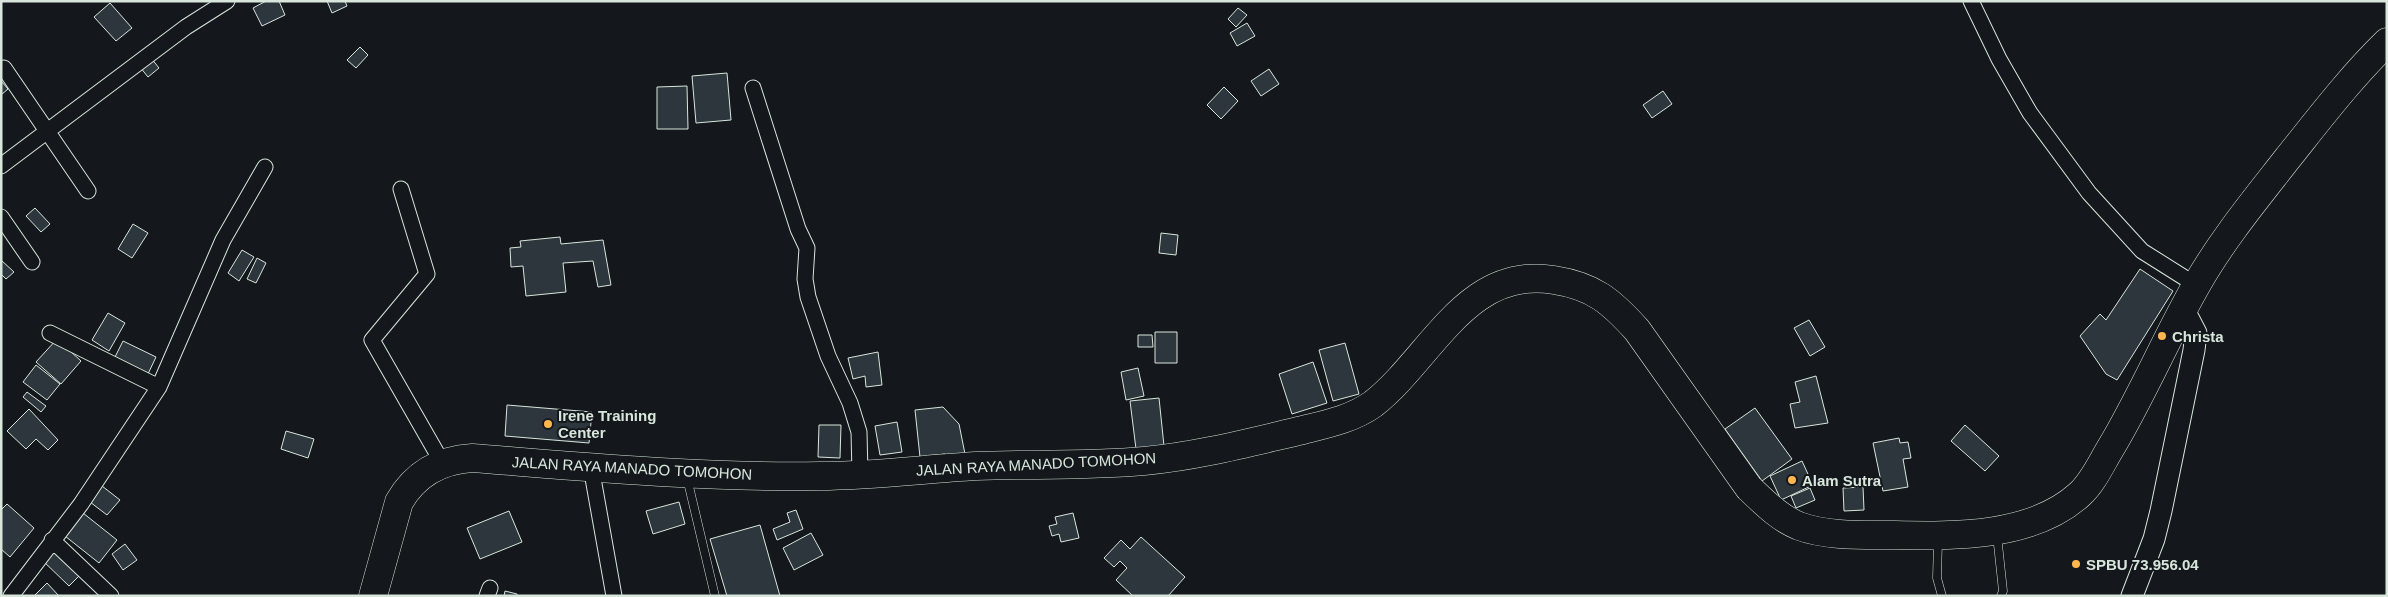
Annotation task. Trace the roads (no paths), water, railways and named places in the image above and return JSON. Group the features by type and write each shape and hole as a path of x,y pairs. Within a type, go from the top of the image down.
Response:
{"highway":[{"name":"JALAN RAYA MANADO TOMOHON","path":"373,596 400,502 409,486 421,475 443,464 472,458 686,474 823,476 976,466 1145,461 1235,446 1342,420 1361,412 1390,389 1431,342 1462,310 1479,296 1510,282 1540,278 1575,283 1590,289 1609,301 1626,317 1643,338 1749,488 1782,517 1810,530 1846,534 1938,536 1996,530 2024,524 2069,503 2088,485 2121,431 2196,285 2218,250 2337,96 2387,42"}],"street":[{"path":"1,166 186,27 227,1"},
{"path":"1971,1 2016,90 2060,157 2094,199 2142,251 2196,285"},
{"path":"4,68 88,191"},
{"path":"752,88 798,229 807,248 805,279 808,298 828,356 850,403 859,432 860,474"},
{"path":"12,596 52,540 81,504 159,387 223,240 265,167"},
{"path":"401,189 427,274 372,340 443,464"},
{"path":"1,217 32,262"},
{"path":"2132,596 2154,539 2162,512 2194,350 2196,333 2184,310"},
{"path":"50,333 159,387"},
{"path":"590,467 614,596"},
{"path":"52,540 112,596"}],"lane":[{"path":"686,474 715,596"},
{"path":"1996,530 2003,591 2001,596"},
{"path":"1938,536 1937,578 1942,596"}],"place":[{"name":"Christa","path":"2162,336"},
{"name":"Irene Training Center","path":"548,424"},
{"name":"Alam Sutra","path":"1792,480"},
{"name":"SPBU 73.956.04","path":"2076,564"}]}
